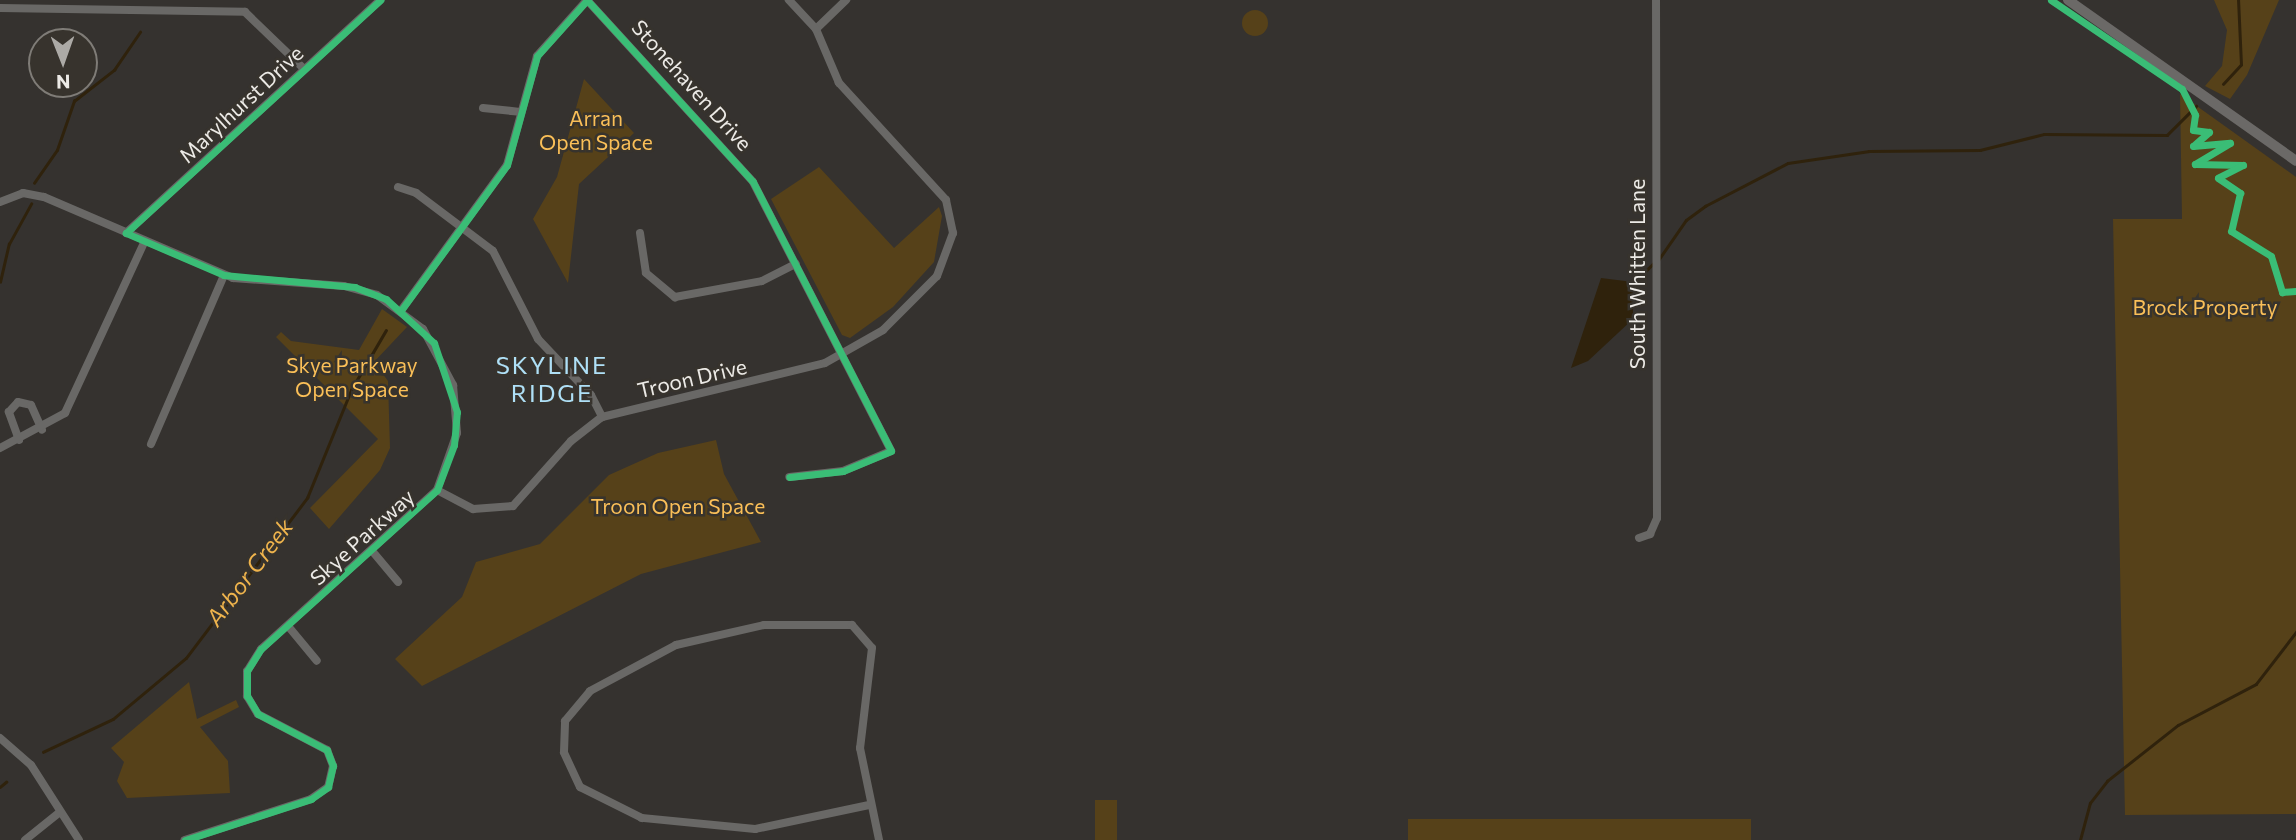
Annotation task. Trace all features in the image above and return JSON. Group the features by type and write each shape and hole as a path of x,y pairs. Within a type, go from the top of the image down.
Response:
{"main road":[{"path":"2068,0 2296,161"}],"street":[{"name":"Marylhurst Drive","path":"126,233 380,0"},
{"path":"789,0 816,29 846,0"},
{"name":"South Whitten Lane","path":"1639,538 1650,534 1657,519 1656,0"},
{"name":"Stonehaven Drive","path":"402,309 507,165 537,56 579,6 593,3 732,153 796,264 891,452 843,471 789,477"},
{"path":"0,8 245,12 304,69"},
{"name":"Troon Drive","path":"437,490 473,509 513,506 571,441 602,417 804,371 843,355 883,330 928,285 945,264 954,233 939,190 831,72 816,29"},
{"path":"483,108 520,111"},
{"path":"397,187 462,226 500,258 538,340 591,395 602,417"},
{"path":"0,202 34,194 126,233"},
{"name":"Skye Parkway","path":"126,233 224,275 355,287 402,309 434,343 453,386 457,433 437,490 249,664 247,696 270,724 324,747 334,766 330,783 311,799 185,840"},
{"path":"640,233 646,273 675,297 762,281 796,264"},
{"path":"0,448 42,430 75,398 145,241"},
{"path":"150,444 224,275"},
{"path":"19,440 9,412 18,402 31,405 42,430"},
{"path":"373,552 398,582"},
{"path":"869,805 755,829 642,818 580,787 564,752 565,721 590,691 677,645 764,625 839,620 862,631 872,648 860,748 869,805 879,840"},
{"path":"288,626 317,661"},
{"path":"0,738 31,765 79,840"},
{"path":"24,840 60,812"}],"green space":[{"path":"2214,0 2279,0 2247,75 2230,99 2205,86 2222,66 2227,30"},
{"path":"1255,10 1264,14 1268,23 1264,32 1255,36 1246,32 1242,23 1246,14"},
{"name":"Arran Open Space","path":"584,79 634,133 579,184 568,283 533,219 557,177"},
{"name":"Brock Property","path":"2180,94 2296,177 2296,814 2125,815 2113,219 2182,219"},
{"path":"819,167 894,248 939,207 942,216 934,262 893,307 850,338 842,335 771,199"},
{"name":"Skye Parkway Open Space","path":"382,309 407,327 374,362 388,381 390,448 380,470 329,529 310,508 378,439 276,337 281,332 291,341 359,350"},
{"name":"Troon Open Space","path":"716,440 724,474 761,542 641,574 422,686 395,659 462,597 476,562 540,544 609,475 658,453"},
{"path":"189,682 197,719 236,700 239,707 200,727 228,761 230,793 127,798 117,781 124,762 111,748"},
{"path":"1095,800 1117,800 1117,840 1095,840"},
{"path":"1408,819 1751,819 1751,840 1408,840"}],"shaded area":[{"path":"1601,278 1633,282 1633,319 1588,361 1571,368"}],"waterway":[{"path":"2223,84 2241,65 2238,0"},
{"path":"34,183 57,150 74,101 114,70 140,32"},
{"path":"1659,259 1686,220 1705,206 1788,163 1869,151 1980,150 2044,134 2167,135 2196,106"},
{"path":"0,282 9,244 31,204"},
{"path":"1631,285 1654,263"},
{"name":"Arbor Creek","path":"43,752 113,719 186,658 307,498 351,390 386,330"},
{"path":"2080,840 2090,803 2107,781 2178,725 2256,684 2296,632"},
{"name":"Arbor Creek","path":"0,787 6,782"}],"cycle path":[{"path":"185,840 311,799 328,787 333,766 327,750 258,714 247,696 247,671 261,649 437,490 454,445 457,412 434,343 386,299 355,287 224,275 126,233 380,0"},
{"path":"402,309 507,165 537,56 587,0 753,182 891,451 843,471 789,477"},
{"path":"2051,0 2182,89 2195,115 2193,130 2209,132 2193,146 2230,143 2195,164 2243,165 2218,178 2240,193 2231,231 2271,256 2282,292 2296,291"}],"district":[{"name":"SKYLINE RIDGE","path":"552,379"}]}
